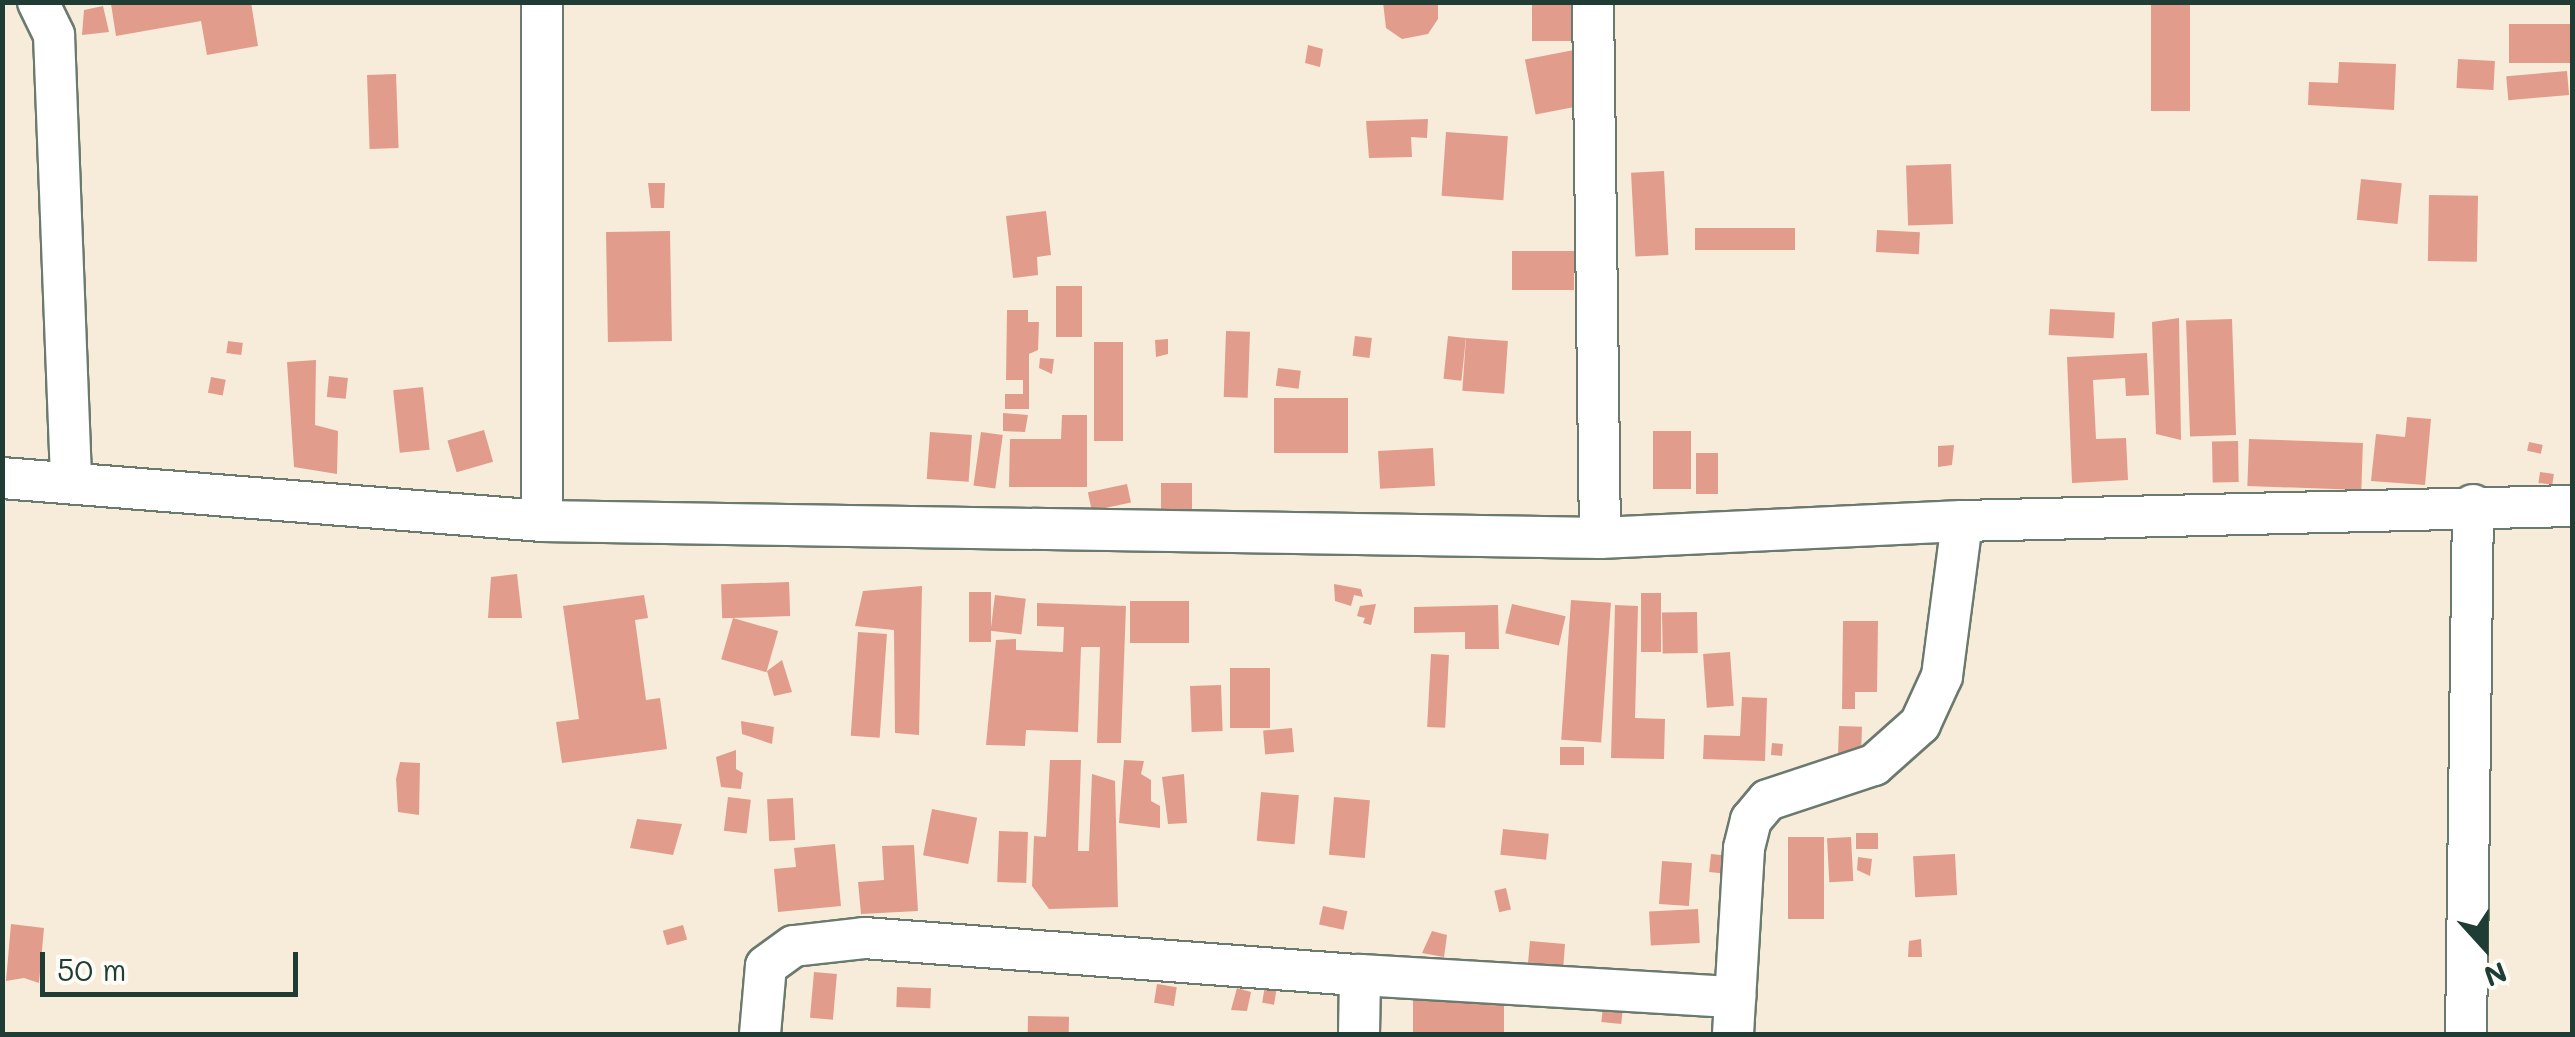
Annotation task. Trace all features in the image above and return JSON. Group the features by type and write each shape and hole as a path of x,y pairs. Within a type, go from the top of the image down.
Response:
{"street":[{"path":"38,2 54,34 71,484"},
{"path":"542,2 542,521"},
{"path":"1593,2 1600,538"},
{"path":"2,478 542,521 1600,538 1962,521 2473,505 2572,506"},
{"path":"2466,1034 2473,505"},
{"path":"760,1034 766,966 794,946 864,938 1360,975 1734,1016 1744,848 1752,820 1768,800 1874,765 1920,724 1942,676 1962,521"},
{"path":"1359,1034 1360,975"}],"building":[{"path":"251,2 258,46 207,55 201,21 116,36 111,4"},
{"path":"1383,2 1438,2 1438,19 1428,34 1402,39 1386,28"},
{"path":"1532,2 1573,2 1573,41 1532,41"},
{"path":"2151,2 2190,2 2190,111 2151,111"},
{"path":"103,6 109,32 82,35 84,10"},
{"path":"2509,24 2572,24 2572,63 2509,63"},
{"path":"1308,45 1323,49 1320,67 1305,63"},
{"path":"1574,50 1585,105 1536,115 1525,60"},
{"path":"2458,59 2495,61 2493,90 2456,88"},
{"path":"2339,62 2396,64 2394,110 2308,105 2309,82 2338,83"},
{"path":"2567,71 2569,95 2508,100 2506,76"},
{"path":"396,74 399,148 370,149 367,75"},
{"path":"1428,119 1427,138 1411,137 1412,157 1369,158 1366,121"},
{"path":"1446,132 1508,136 1503,200 1442,196"},
{"path":"1951,164 1953,224 1908,226 1906,166"},
{"path":"1664,171 1668,255 1635,257 1631,173"},
{"path":"2361,179 2402,183 2397,224 2357,220"},
{"path":"648,183 665,183 664,208 651,208"},
{"path":"2429,195 2478,196 2477,262 2428,261"},
{"path":"1046,211 1051,255 1037,257 1038,275 1013,278 1006,216"},
{"path":"1695,228 1795,228 1795,250 1695,250"},
{"path":"1877,230 1920,232 1919,254 1876,252"},
{"path":"670,231 672,341 608,342 606,232"},
{"path":"1512,251 1574,251 1574,290 1512,290"},
{"path":"1056,286 1082,286 1082,337 1056,337"},
{"path":"2050,309 2115,312 2114,338 2049,335"},
{"path":"1007,310 1028,310 1028,322 1039,322 1038,350 1029,354 1029,409 1005,409 1005,394 1023,394 1023,380 1006,380"},
{"path":"2179,318 2181,440 2156,434 2152,322"},
{"path":"2232,319 2236,435 2190,437 2186,321"},
{"path":"1226,331 1250,332 1248,398 1224,397"},
{"path":"1355,336 1372,338 1369,358 1353,356"},
{"path":"1448,336 1466,338 1461,381 1444,379"},
{"path":"1466,338 1508,341 1504,394 1462,391"},
{"path":"1168,339 1168,354 1156,357 1155,340"},
{"path":"228,341 243,343 241,355 226,353"},
{"path":"1094,342 1123,342 1123,441 1094,441"},
{"path":"2147,353 2149,395 2126,396 2125,378 2093,380 2096,439 2126,438 2128,480 2072,483 2067,357"},
{"path":"1040,358 1054,359 1052,374 1039,368"},
{"path":"316,360 315,425 338,431 337,474 294,467 287,362"},
{"path":"1278,368 1301,371 1299,389 1276,386"},
{"path":"329,376 348,378 346,399 327,397"},
{"path":"211,377 226,380 223,396 208,393"},
{"path":"423,387 430,450 400,453 393,390"},
{"path":"1274,398 1348,398 1348,453 1274,453"},
{"path":"1003,413 1028,415 1025,432 1003,431"},
{"path":"1062,415 1087,415 1087,487 1009,487 1010,439 1061,439"},
{"path":"2407,417 2431,419 2425,485 2371,481 2376,434 2405,437"},
{"path":"484,430 493,462 457,472 447,440"},
{"path":"1653,431 1691,431 1691,489 1653,489"},
{"path":"930,432 972,435 969,482 927,479"},
{"path":"981,432 1003,435 995,489 973,485"},
{"path":"2249,439 2363,443 2361,490 2247,486"},
{"path":"2212,441 2238,441 2239,482 2213,482"},
{"path":"2529,442 2543,445 2541,454 2527,451"},
{"path":"1954,445 1952,465 1938,467 1938,446"},
{"path":"1433,448 1435,486 1380,489 1378,451"},
{"path":"1696,453 1718,453 1718,494 1696,494"},
{"path":"2540,472 2554,474 2552,485 2538,483"},
{"path":"1161,483 1192,483 1192,509 1161,509"},
{"path":"1127,484 1131,503 1092,511 1088,492"},
{"path":"517,574 522,618 488,618 491,577"},
{"path":"789,582 790,616 722,618 721,584"},
{"path":"1334,584 1361,589 1363,597 1354,595 1351,606 1335,601"},
{"path":"922,586 919,735 895,733 894,630 855,626 863,591"},
{"path":"969,592 991,592 991,642 969,642"},
{"path":"1641,593 1661,593 1661,652 1641,652"},
{"path":"644,595 648,618 635,620 646,700 660,698 667,749 562,763 556,722 579,719 563,606"},
{"path":"995,595 1026,599 1021,635 991,631"},
{"path":"1571,600 1611,603 1601,742 1561,740"},
{"path":"1130,601 1189,601 1189,643 1130,643"},
{"path":"1037,603 1126,606 1121,743 1097,743 1100,647 1081,647 1078,732 1026,730 1025,746 986,745 996,640 1016,639 1016,650 1063,652 1064,627 1037,626"},
{"path":"1376,604 1371,625 1363,623 1365,618 1357,616 1360,606"},
{"path":"1512,604 1566,616 1559,646 1505,633"},
{"path":"1498,605 1499,649 1465,649 1465,632 1414,633 1414,607"},
{"path":"1615,605 1638,606 1635,718 1665,719 1664,759 1611,758"},
{"path":"1697,612 1698,653 1663,654 1662,613"},
{"path":"733,618 778,631 766,672 721,659"},
{"path":"1843,621 1878,621 1877,692 1855,692 1855,709 1842,709"},
{"path":"858,632 887,634 880,738 851,736"},
{"path":"1730,652 1734,706 1707,708 1703,654"},
{"path":"1431,654 1449,655 1445,728 1427,727"},
{"path":"782,660 792,692 774,696 767,671"},
{"path":"1230,668 1270,668 1270,728 1230,728"},
{"path":"1221,685 1223,731 1192,732 1190,686"},
{"path":"1742,697 1767,698 1765,761 1703,759 1704,735 1740,736"},
{"path":"741,721 774,727 772,744 742,734"},
{"path":"1839,726 1862,727 1861,759 1838,758"},
{"path":"1292,728 1294,752 1265,754 1263,731"},
{"path":"1772,743 1783,744 1782,756 1771,755"},
{"path":"1560,747 1584,747 1584,765 1560,765"},
{"path":"736,750 736,769 743,773 741,789 721,787 716,757"},
{"path":"1050,760 1081,760 1078,851 1089,851 1092,774 1115,781 1118,907 1049,909 1032,886 1034,836 1046,837"},
{"path":"1124,760 1144,761 1141,774 1151,780 1151,801 1160,806 1160,828 1119,823"},
{"path":"400,762 420,763 419,815 398,812 396,779"},
{"path":"1184,774 1187,823 1168,824 1162,777"},
{"path":"1261,792 1299,795 1295,844 1257,841"},
{"path":"728,797 751,800 747,834 724,831"},
{"path":"1334,797 1370,800 1365,858 1329,855"},
{"path":"793,798 795,840 769,841 767,799"},
{"path":"932,809 977,818 968,864 923,855"},
{"path":"637,819 682,824 673,855 630,848"},
{"path":"1503,829 1549,834 1546,860 1500,855"},
{"path":"999,831 1028,832 1026,883 997,882"},
{"path":"1856,833 1878,833 1878,849 1856,849"},
{"path":"1788,837 1824,837 1824,919 1788,919"},
{"path":"1851,837 1853,881 1829,882 1827,838"},
{"path":"835,844 841,906 778,912 774,869 796,867 794,848"},
{"path":"914,845 918,911 861,914 858,882 884,880 882,846"},
{"path":"1711,854 1731,856 1729,874 1709,872"},
{"path":"1955,854 1957,895 1915,897 1913,856"},
{"path":"1858,857 1872,859 1870,876 1857,870"},
{"path":"1662,861 1692,863 1689,906 1659,904"},
{"path":"1506,888 1511,909 1499,912 1494,891"},
{"path":"1323,906 1347,911 1344,930 1319,925"},
{"path":"1698,909 1700,943 1651,946 1649,912"},
{"path":"11,924 44,928 39,983 24,978 6,981"},
{"path":"683,925 687,939 667,945 663,931"},
{"path":"1432,931 1447,935 1444,957 1422,953"},
{"path":"1921,939 1922,957 1908,957 1909,941"},
{"path":"1530,941 1565,944 1562,984 1541,983 1542,964 1528,963"},
{"path":"814,972 837,974 833,1020 810,1018"},
{"path":"1157,984 1177,987 1174,1006 1154,1003"},
{"path":"1265,985 1277,987 1274,1005 1262,1003"},
{"path":"897,987 931,988 930,1008 896,1007"},
{"path":"1237,988 1251,992 1247,1011 1231,1010"},
{"path":"1413,999 1504,999 1504,1034 1413,1034"},
{"path":"1603,1006 1623,1008 1621,1024 1601,1022"},
{"path":"1028,1016 1069,1017 1069,1034 1028,1034"}]}
